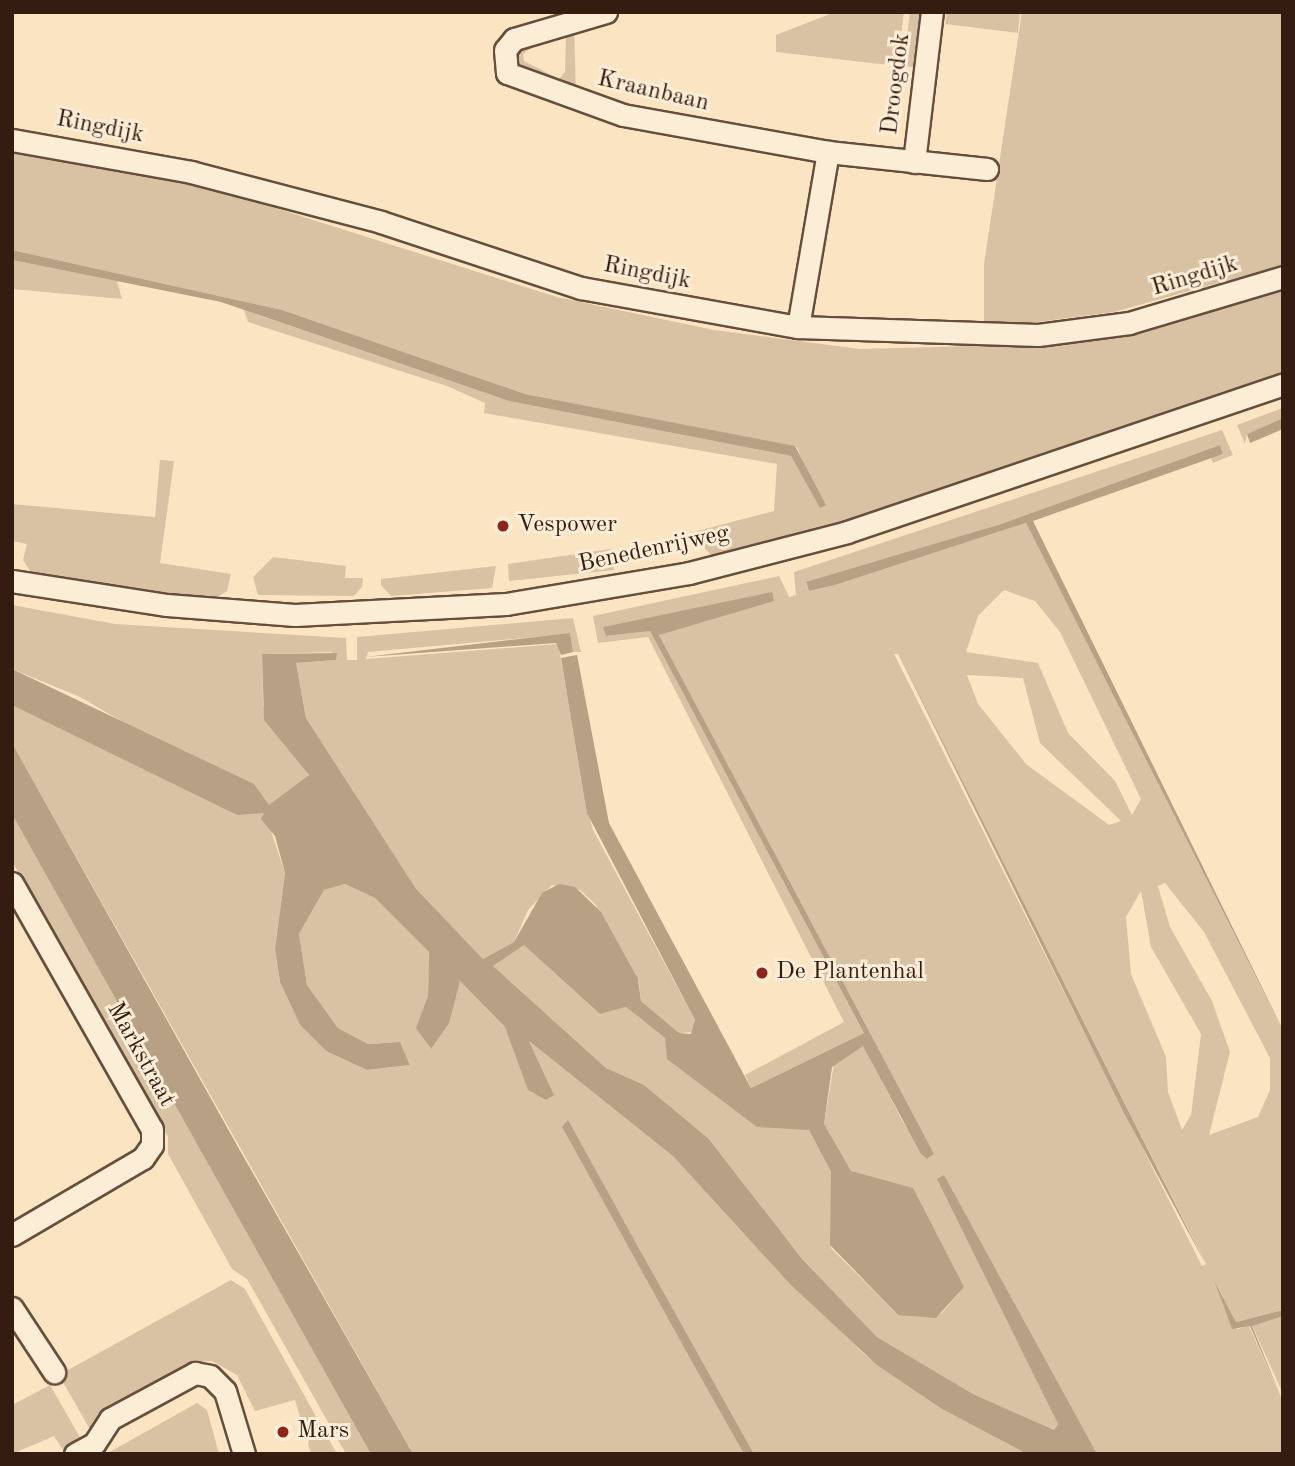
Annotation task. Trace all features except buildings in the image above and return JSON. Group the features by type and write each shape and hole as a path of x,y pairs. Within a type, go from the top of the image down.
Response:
{"street":[{"name":"Kraanbaan","path":"606,12 514,39 505,50 507,72 548,92 623,115 828,152 987,169"},
{"name":"Droogdok","path":"914,162 932,12"},
{"name":"Ringdijk","path":"12,140 215,178 381,222 581,288 798,327 1038,335 1129,323 1283,277"},
{"path":"798,327 828,152"},
{"name":"Benedenrijweg","path":"12,582 167,605 295,615 530,601 689,573 847,532 1283,384"},
{"name":"Markstraat","path":"12,883 152,1129 152,1145 143,1158 12,1235"},
{"path":"12,1308 54,1372"},
{"path":"75,1454 94,1444 110,1419 195,1373 210,1376 225,1391 244,1454"}],"shaded area":[{"path":"835,12 904,12 897,66 776,52 776,35"},
{"path":"910,12 927,12 918,68 903,66"},
{"path":"947,12 1020,12 1018,33 945,24"},
{"path":"1022,12 1283,12 1283,265 1114,312 984,329 984,264"},
{"path":"574,26 576,93 520,74 512,54 520,41","holes":["566,37 565,72 559,79 524,61 523,54 536,45"]},
{"path":"12,151 218,190 557,297 714,330 860,349 1042,344 1162,322 1283,288 1283,373 829,528 714,558 690,533 774,511 777,464 484,413 485,403 447,386 248,322 244,310 509,401 791,456 821,508 797,447 525,394 282,310 12,250"},
{"path":"12,250 282,310 525,394 795,446 826,505 820,508 791,456 509,401 221,302 12,260"},
{"path":"12,260 117,281 122,299 12,289"},
{"path":"1283,408 1283,418 1247,434 1245,444 1237,425"},
{"path":"1283,418 1283,429 1250,443 1247,434"},
{"path":"1222,430 1233,455 1213,463 1211,458 1223,454 1220,445 1001,524 806,583 809,591 835,585 1026,523 1283,1030 1283,1310 1236,1322 1215,1281 1237,1329 1249,1326 1283,1402 1283,1454 1097,1454 938,1178 1058,1424 1054,1430 973,1394 877,1337 803,1260 708,1138 644,1085 606,1068 493,966 524,944 600,1014 626,1007 666,1039 809,1130 831,1172 831,1248 898,1315 941,1314 964,1287 847,1168 824,1124 834,1064 863,1045 903,1122 928,1158 933,1154 659,635 771,593 604,627 606,636 650,631 864,1033 751,1088 745,1075 844,1022 648,637 598,643 593,616 779,576 789,597 796,595 794,572","holes":["1004,590 1035,601 1060,632 1141,799 1132,815 1115,781 1068,733 1038,663 966,652 978,616","894,654 898,654 1206,1264 1202,1266","967,675 1023,678 1040,743 1121,821 1109,825 1026,764 978,704","1165,883 1204,932 1270,1058 1270,1090 1258,1117 1209,1135 1230,1052 1212,1001 1170,927 1158,886","1141,891 1151,947 1201,1034 1191,1115 1182,1130 1168,1092 1166,1057 1131,974 1126,917"]},
{"path":"1220,445 1223,454 1033,521 1283,1030 1026,523 835,585 809,591 806,582 1001,524"},
{"path":"160,460 174,461 160,563 231,574 227,591 211,601 33,575 23,560 27,544 12,541 12,504 155,517"},
{"path":"611,549 614,570 509,581 508,564"},
{"path":"273,557 346,566 345,578 363,578 362,587 354,596 258,595 253,577"},
{"path":"496,566 492,588 391,596 381,585 381,579"},
{"path":"772,592 774,601 659,635 934,1154 927,1159 921,1154 863,1046 832,1067 824,1124 851,1171 913,1188 964,1287 936,1318 898,1315 830,1245 831,1172 809,1130 757,1127 667,1059 665,1038 626,1007 600,1014 524,945 493,966 606,1068 644,1085 708,1138 803,1260 877,1337 973,1394 1054,1430 1058,1424 937,1179 944,1175 1097,1454 1027,1454 942,1409 877,1365 791,1285 674,1157 529,1041 554,1095 546,1100 528,1090 505,1027 460,981 449,1023 431,1049 416,1028 428,996 429,952 375,898 345,884 324,890 299,934 307,985 338,1028 368,1044 400,1042 410,1065 367,1070 326,1051 300,1025 280,982 275,949 285,873 275,836 261,819 264,813 237,815 12,705 12,669 254,784 269,805 309,775 264,720 262,654 337,653 336,660 296,663 306,718 416,889 483,959 514,942 542,893 559,884 575,887 601,912 638,979 641,1001 679,1033 691,1034 695,1020 587,813 561,658 577,655 609,823 751,1088 864,1033 650,631 606,636 603,627"},
{"path":"12,605 115,624 346,638 347,660 357,660 357,637 573,618 581,652 573,652 570,634 368,652 366,659 558,644 592,828 695,1020 694,1032 679,1033 641,1001 639,982 595,904 580,890 552,885 528,910 514,942 483,959 415,889 306,718 296,663 336,660 332,652 262,654 263,706 309,776 269,807 80,697 12,669"},
{"path":"570,633 573,652 561,655 556,643 365,657"},
{"path":"898,653 1206,1265 1124,1113"},
{"path":"12,705 265,813 285,873 275,949 280,982 300,1025 326,1051 367,1070 410,1065 400,1042 368,1044 338,1028 307,985 299,934 324,890 345,884 375,898 429,952 428,996 419,1024 430,1049 460,981 505,1027 532,1093 554,1095 529,1041 674,1157 864,1354 942,1409 1027,1454 754,1454 626,1225 562,1127 744,1454 413,1454 12,743"},
{"path":"12,743 413,1454 371,1454 12,814"},
{"path":"12,814 259,1248 371,1454 346,1454 247,1279 232,1269 168,1154 168,1137 12,861"},
{"path":"568,1120 754,1454 744,1454 691,1360 562,1127"},
{"path":"231,1280 245,1289 337,1454 311,1454 295,1400 255,1411 237,1375 212,1361 192,1362 98,1414 92,1433 59,1375"},
{"path":"1214,1280 1236,1322 1283,1310 1283,1316 1252,1326 1283,1402 1250,1326 1232,1329"},
{"path":"1283,1316 1283,1394 1252,1325"},
{"path":"50,1385 81,1439 63,1450 54,1436 12,1454 12,1405"},
{"path":"197,1403 207,1410 219,1454 106,1454"}],"place":[{"name":"Vespower","path":"503,526"},
{"name":"De Plantenhal","path":"762,973"},
{"name":"Mars","path":"283,1432"}]}
